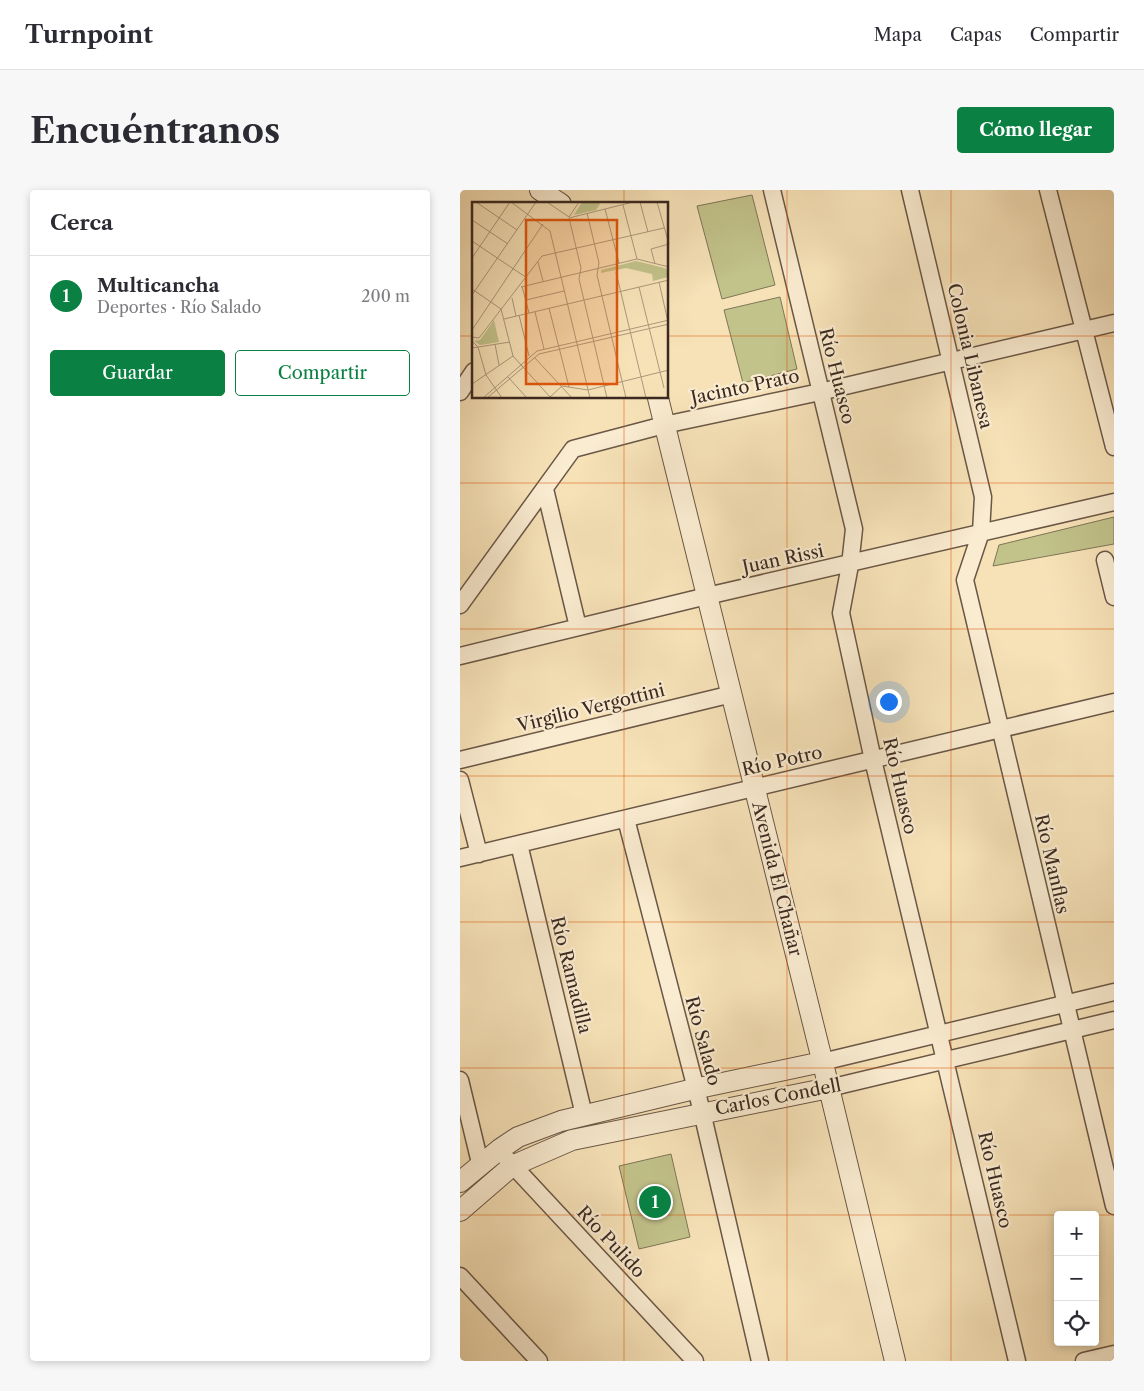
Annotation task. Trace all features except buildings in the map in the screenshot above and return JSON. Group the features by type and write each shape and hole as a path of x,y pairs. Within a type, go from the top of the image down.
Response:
{"street":[{"path":"540,190 558,202"},
{"name":"Río Huasco","path":"772,190 854,529 841,613 873,760 1017,1361"},
{"name":"Colonia Libanesa","path":"910,190 983,497 981,532"},
{"path":"1048,190 1114,447"},
{"name":"Jacinto Prato","path":"461,602 573,449 664,425 820,392 1114,324"},
{"path":"460,392 472,374"},
{"name":"Avenida El Chañar","path":"658,399 829,1088 894,1361"},
{"path":"545,489 578,627"},
{"name":"Juan Rissi","path":"460,656 707,596 1114,502"},
{"name":"Río Manflas","path":"981,532 965,580 1114,1206"},
{"path":"1105,560 1114,596"},
{"name":"Virgilio Vergottini","path":"460,760 732,694"},
{"name":"Río Potro","path":"460,858 1114,702"},
{"path":"460,780 479,854"},
{"name":"Río Salado","path":"626,819 694,1089 702,1112 760,1361"},
{"name":"Río Ramadilla","path":"519,844 584,1115"},
{"name":"Carlos Condell","path":"460,1182 480,1163 500,1149 538,1128 694,1089 822,1062 1114,992"},
{"name":"Carlos Condell","path":"460,1211 512,1166 572,1140 702,1112 829,1088 1114,1020"},
{"path":"460,1080 480,1163"},
{"name":"Río Pulido","path":"500,1149 512,1166 695,1361"},
{"path":"460,1276 540,1361"},
{"path":"1084,1361 1114,1354"}],"green space":[{"path":"752,195 775,285 722,299 697,206"},
{"path":"780,297 797,369 743,383 724,310"},
{"path":"1114,517 1114,544 993,566 999,545"},
{"path":"671,1154 690,1237 639,1249 619,1166"}],"place":[{"name":"Multicancha","path":"655,1202"}]}
